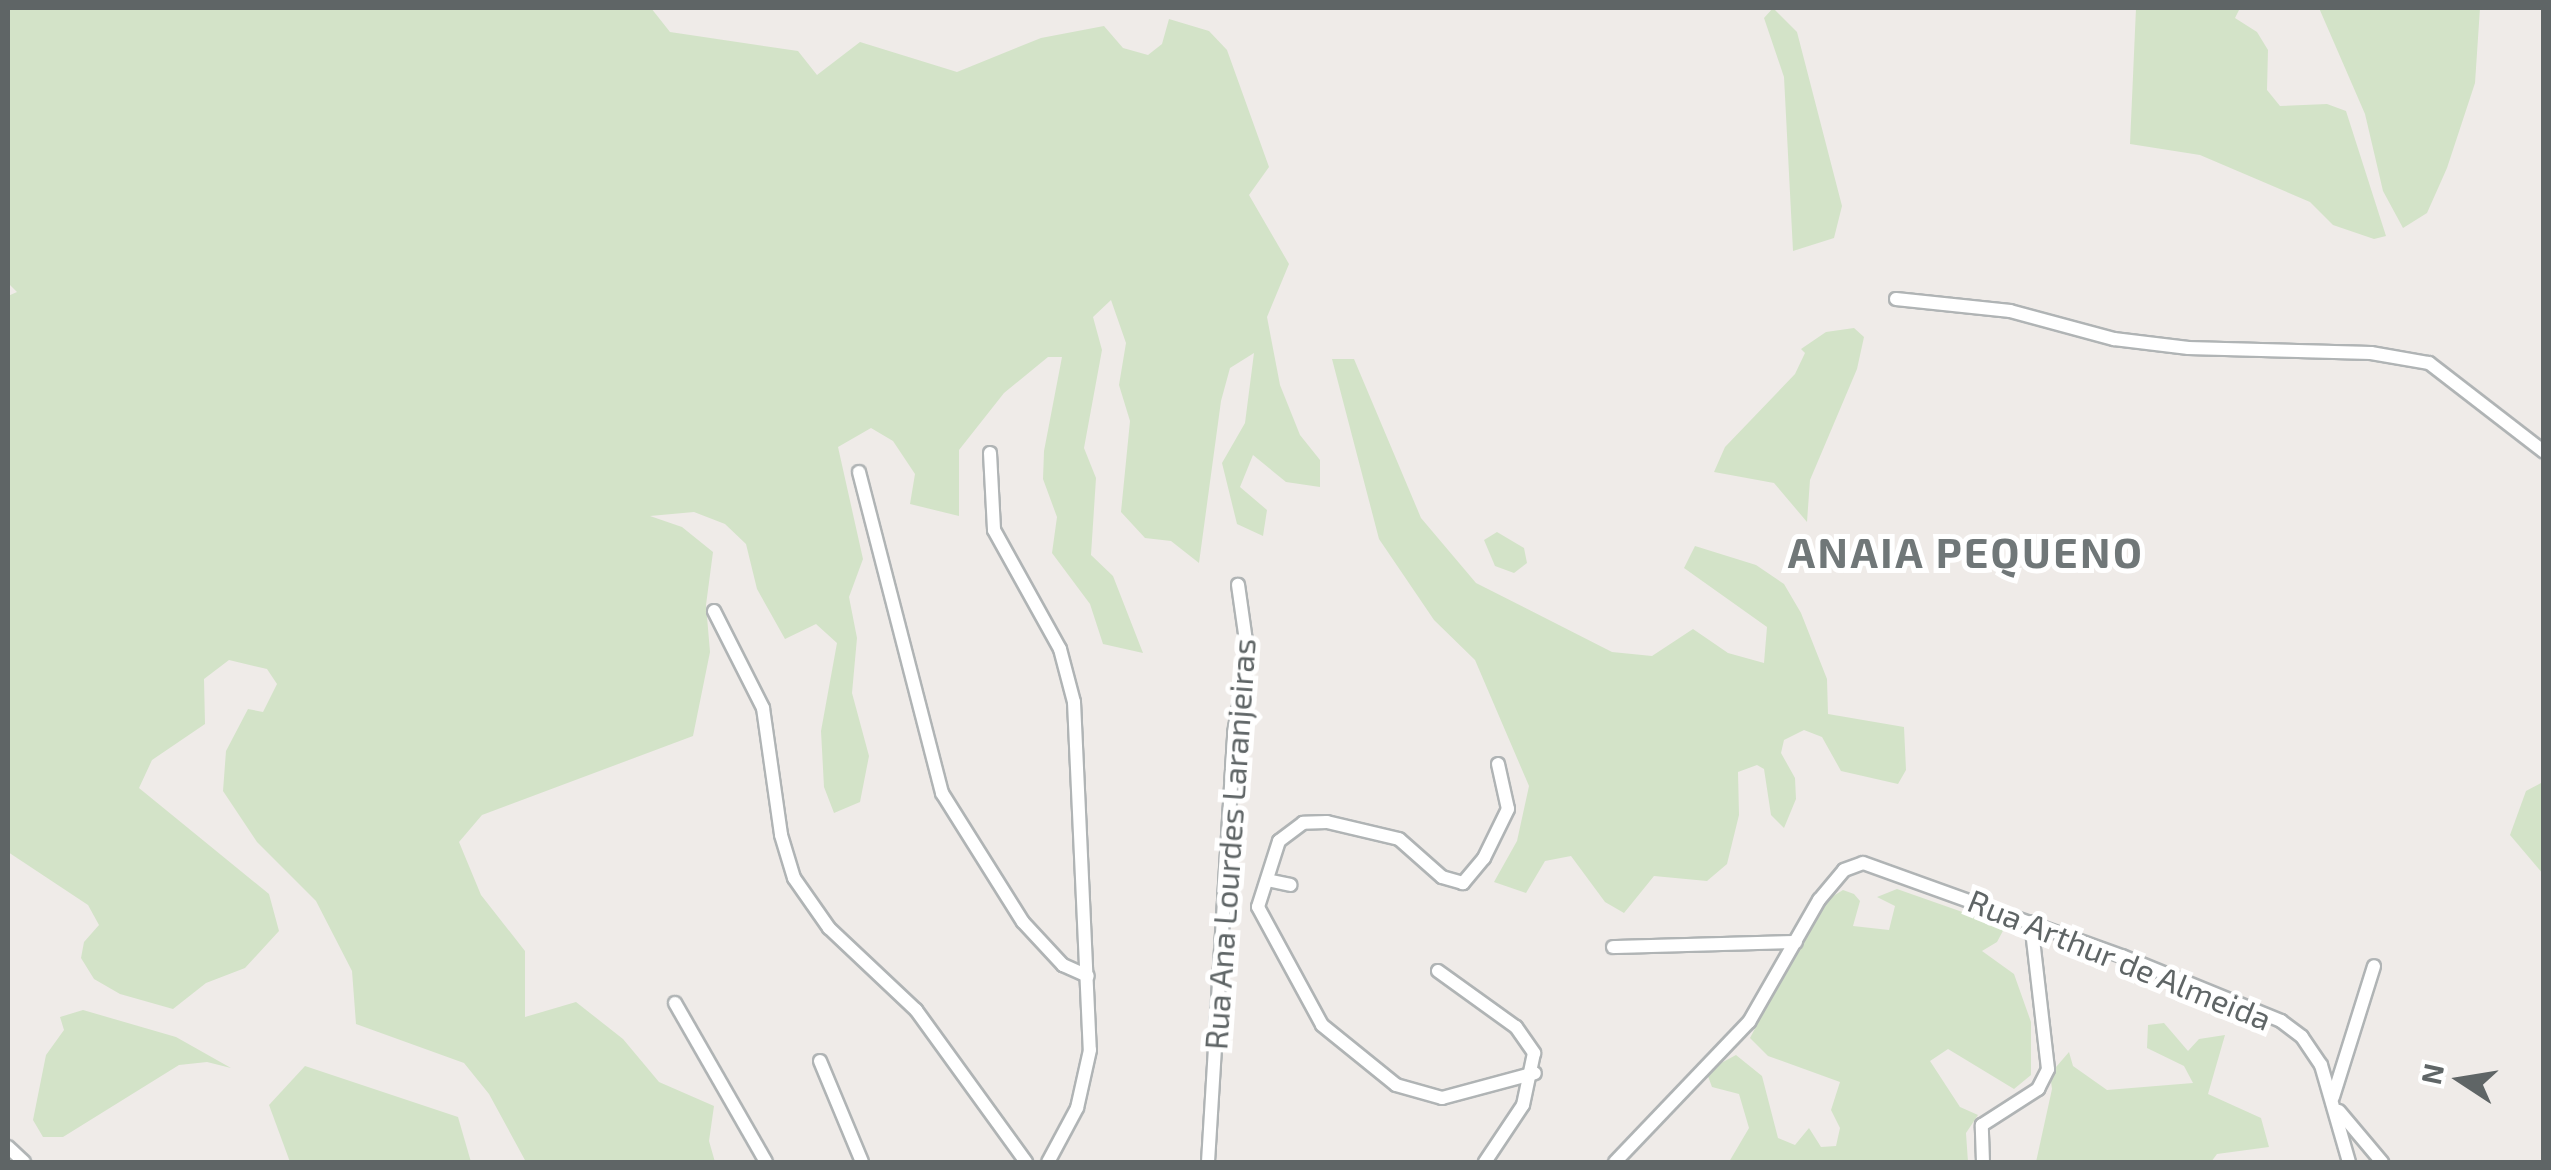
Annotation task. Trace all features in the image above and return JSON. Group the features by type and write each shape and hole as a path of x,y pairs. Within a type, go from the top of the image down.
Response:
{"street":[{"path":"1896,298 2010,312 2114,339 2188,348 2371,352 2429,363 2544,452"},
{"path":"990,453 994,530 1070,676 1088,976 1085,1085 1048,1162"},
{"path":"860,472 942,792 1023,922 1063,966 1088,976"},
{"name":"Rua Ana Lourdes Laranjeiras","path":"1208,1162 1234,733 1248,655 1238,586"},
{"path":"714,611 763,708 781,835 794,878 829,928 916,1010 1026,1162"},
{"path":"1498,764 1508,809 1484,858 1463,883 1442,877 1399,840 1327,822 1291,828 1279,842 1260,919 1322,1026 1382,1076 1407,1091 1442,1098 1534,1073"},
{"name":"Rua Arthur de Almeida","path":"1796,942 1832,884 1863,862 2031,922 2280,1022 2302,1037 2334,1102 2349,1162"},
{"path":"1267,880 1290,885"},
{"path":"1983,1162 1982,1125 2038,1090 2048,1070 2051,1048 2031,922"},
{"path":"1612,947 1796,942"},
{"path":"1615,1162 1749,1022 1796,942"},
{"path":"2374,966 2334,1102 2382,1162"},
{"path":"1438,971 1516,1027 1534,1054 1534,1073 1524,1106 1485,1162"},
{"path":"674,1003 766,1162"},
{"path":"820,1061 862,1162"},
{"path":"8,1147 24,1162"}],"green space":[{"path":"8,8 651,8 670,32 798,51 817,75 860,42 957,72 1041,38 1104,26 1123,48 1148,55 1162,44 1169,19 1209,31 1227,50 1269,167 1249,195 1289,264 1267,317 1280,385 1300,435 1320,460 1320,487 1286,482 1253,455 1240,487 1267,510 1263,536 1237,524 1222,463 1245,423 1254,353 1230,368 1221,401 1199,563 1171,541 1145,538 1121,512 1130,421 1119,385 1126,343 1111,300 1093,317 1102,350 1084,448 1096,478 1091,555 1113,576 1143,653 1103,644 1090,604 1052,553 1057,517 1043,479 1044,451 1062,357 1048,357 1004,393 959,450 959,516 910,504 915,474 893,441 871,428 838,447 863,559 849,597 857,638 852,693 869,756 860,802 834,813 824,787 821,731 837,643 816,624 785,639 757,589 746,544 725,524 694,512 650,516 682,527 713,552 706,605 710,652 693,736 482,815 459,842 481,895 525,951 525,1017 576,1002 623,1039 659,1082 714,1106 709,1141 715,1162 526,1162 489,1094 464,1063 356,1024 352,971 316,901 257,842 223,791 226,751 248,709 263,712 277,684 267,669 229,660 204,679 205,724 152,760 139,788 269,894 279,931 245,968 206,983 173,1009 120,994 94,979 81,958 84,942 99,925 88,905 8,852 8,296 17,292 8,283"},
{"path":"1773,8 1797,32 1842,206 1834,238 1793,251 1784,77 1764,18"},
{"path":"2136,8 2240,8 2235,18 2257,32 2268,50 2267,90 2280,106 2327,104 2346,111 2386,236 2374,239 2333,225 2310,202 2200,155 2130,144"},
{"path":"2319,8 2480,8 2475,83 2447,168 2427,213 2403,228 2383,191 2365,114"},
{"path":"1854,328 1864,337 1857,369 1810,480 1807,522 1774,483 1714,472 1725,447 1795,374 1805,353 1801,349 1826,332"},
{"path":"1332,359 1354,359 1421,518 1476,583 1612,652 1652,656 1693,629 1728,653 1764,663 1767,627 1684,568 1695,546 1756,565 1784,584 1801,613 1827,679 1828,714 1904,727 1906,770 1898,784 1841,771 1822,737 1804,730 1784,740 1781,753 1795,778 1796,799 1784,828 1771,815 1764,769 1757,765 1738,772 1739,815 1727,864 1707,881 1654,876 1624,913 1605,902 1571,856 1545,861 1526,893 1494,882 1517,841 1529,786 1475,660 1434,620 1379,539"},
{"path":"1497,532 1524,548 1527,563 1514,573 1495,566 1484,540"},
{"path":"2543,782 2543,874 2510,835 2526,791"},
{"path":"1897,889 2005,927 1997,942 1982,951 2014,974 2031,1022 2031,1075 2014,1089 1948,1049 1930,1061 1960,1107 1978,1115 1966,1133 1968,1162 1729,1162 1749,1128 1739,1094 1712,1087 1706,1071 1736,1055 1762,1076 1778,1138 1795,1145 1809,1128 1821,1147 1836,1146 1840,1128 1831,1110 1840,1082 1768,1056 1750,1038 1820,904 1843,890 1854,894 1860,901 1853,926 1889,930 1895,906 1877,897"},
{"path":"83,1010 176,1037 231,1068 207,1062 179,1065 63,1137 43,1137 33,1120 46,1055 64,1030 60,1017"},
{"path":"2164,1023 2188,1051 2199,1039 2225,1035 2208,1094 2261,1118 2269,1147 2217,1154 2211,1162 2036,1162 2052,1089 2050,1074 2069,1052 2073,1066 2107,1090 2193,1083 2184,1066 2147,1048 2148,1025"},
{"path":"305,1066 458,1117 471,1162 290,1162 269,1105"}],"district":[{"name":"ANAIA PEQUENO","path":"1966,551"}]}
